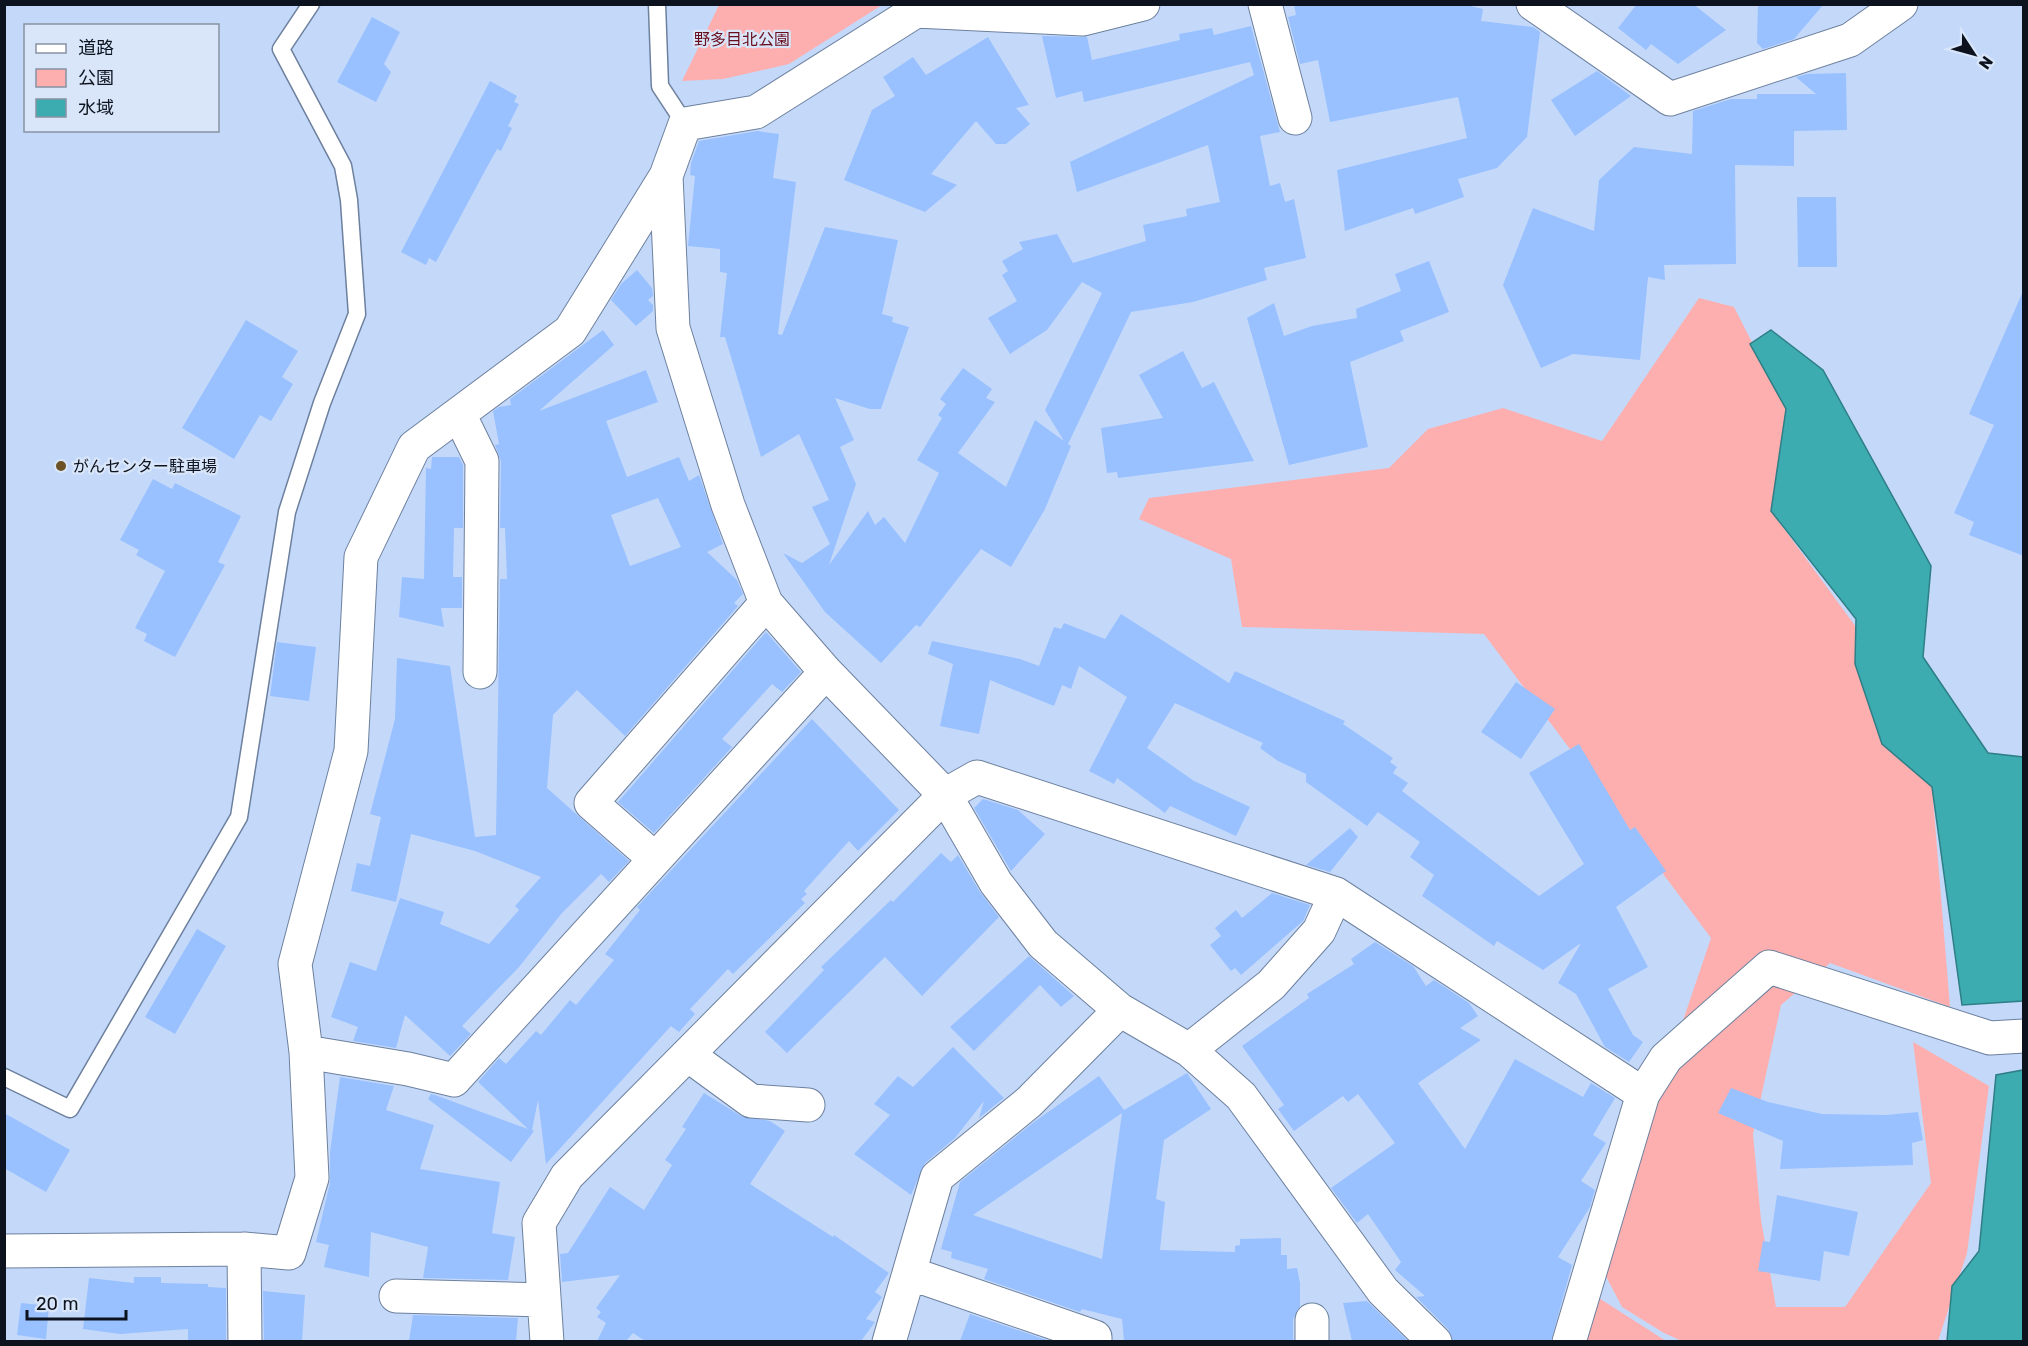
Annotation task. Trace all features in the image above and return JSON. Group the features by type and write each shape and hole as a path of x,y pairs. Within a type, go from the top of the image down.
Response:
{"street":[{"path":"4,1251 244,1249 289,1253 312,1178 306,1052 295,964 351,751 361,557 414,447 570,331 666,176 685,124 756,112 919,8 1083,19 1143,4"},
{"path":"1265,4 1295,118"},
{"path":"1533,4 1670,99 1850,40 1901,4"},
{"path":"666,176 674,328 728,506 765,603 825,672 945,795 996,883 1043,944 1120,1010 1189,1050 1241,1096 1383,1291 1435,1341"},
{"path":"459,414 482,461 480,672"},
{"path":"655,859 591,803 765,603"},
{"path":"306,1052 408,1069 454,1080 825,672"},
{"path":"547,1341 539,1223 567,1176 945,795 977,777 1335,894 1643,1094"},
{"path":"1189,1050 1270,985 1319,931 1335,894"},
{"path":"1569,1341 1643,1094 1666,1058 1769,967 1990,1038 2024,1036"},
{"path":"889,1341 937,1177 1029,1102 1120,1010"},
{"path":"688,1055 751,1101 808,1105"},
{"path":"244,1249 245,1341"},
{"path":"909,1273 1095,1337 1095,1341"},
{"path":"396,1296 544,1300"}],"lane":[{"path":"4,1077 70,1109 239,817 287,513 322,403 357,314 349,200 343,166 281,50 311,4"},
{"path":"657,4 660,86 685,124"}],"green space":[{"name":"野多目北公園","path":"719,4 882,5 789,64 723,79 682,81"},
{"path":"1699,298 1734,307 1786,409 1771,511 1856,627 1855,664 1882,744 1932,787 1950,1007 1830,963 1781,1005 1753,1134 1761,1220 1776,1307 1845,1307 1931,1183 1913,1042 1989,1086 1967,1253 1938,1341 1682,1341 1664,1333 1622,1307 1600,1265 1711,938 1484,634 1242,627 1231,559 1139,519 1149,498 1389,468 1428,429 1503,408 1602,441"},
{"path":"1591,1293 1666,1341 1576,1342"}],"water":[{"path":"1771,330 1823,370 1931,566 1923,657 1988,753 2023,757 2023,1001 1962,1005 1932,787 1882,744 1855,664 1856,619 1771,511 1786,409 1750,344"},
{"path":"2023,1070 2023,1341 1947,1341 1952,1286 1979,1251 1996,1075"}],"building":[{"path":"1294,4 1462,4 1483,9 1481,21 1533,27 1540,32 1527,137 1497,168 1458,179 1464,197 1415,214 1413,208 1345,231 1337,170 1467,138 1458,97 1330,122 1318,60 1300,64 1288,17 1296,15"},
{"path":"1637,4 1693,4 1726,30 1678,64 1651,44 1646,50 1618,28"},
{"path":"1758,4 1824,4 1794,39 1763,49 1757,43"},
{"path":"372,17 400,32 384,64 391,72 376,102 337,82"},
{"path":"1251,26 1280,132 1260,136 1270,186 1280,183 1285,202 1294,199 1306,258 1264,268 1267,280 1193,302 1131,312 1068,444 1071,446 1045,509 1011,567 981,549 920,627 916,625 881,663 825,612 783,553 802,563 830,544 812,507 829,500 799,434 761,457 725,337 720,337 727,273 720,272 720,249 688,246 695,176 690,175 691,163 699,141 757,131 779,134 773,178 796,182 778,334 782,335 825,227 898,240 882,314 893,317 892,322 909,327 881,409 870,409 835,398 854,440 840,447 856,484 829,565 868,511 875,525 884,517 905,543 939,473 917,460 942,418 938,415 946,404 940,399 963,368 992,389 986,398 995,402 958,453 1006,487 1035,420 1064,441 1045,410 1102,293 1082,282 1047,330 1010,354 988,318 1017,301 1002,275 1008,271 1002,261 1023,249 1019,242 1057,234 1073,263 1146,241 1143,225 1187,216 1186,209 1220,202 1208,145 1077,192 1070,162 1254,75 1250,62 1084,102 1082,91 1056,98 1042,36 1087,37 1092,60 1180,40 1179,34 1212,28 1214,35"},
{"path":"988,37 1029,105 1016,108 1030,124 1006,144 996,144 976,121 931,174 957,185 925,212 844,180 872,110 895,96 883,77 913,57 926,75"},
{"path":"1597,71 1631,96 1575,136 1551,100"},
{"path":"1846,73 1847,130 1794,131 1794,166 1735,165 1736,264 1664,265 1665,280 1648,277 1640,360 1573,354 1541,368 1503,285 1533,208 1594,231 1599,180 1634,147 1692,154 1693,111 1731,99 1757,99 1757,94 1816,94 1796,77 1807,74"},
{"path":"490,81 517,96 514,102 519,104 508,126 512,128 501,151 497,149 436,262 429,258 426,265 401,252"},
{"path":"1797,197 1836,197 1837,267 1798,267"},
{"path":"1429,261 1449,312 1400,331 1404,341 1350,362 1368,447 1289,465 1247,318 1274,303 1284,336 1312,326 1357,318 1356,309 1401,291 1395,274"},
{"path":"637,270 652,288 653,296 648,300 653,305 653,311 636,326 611,300 621,284"},
{"path":"2024,289 2024,556 1969,535 1974,522 1954,513 1994,425 1969,414"},
{"path":"246,320 298,351 282,377 293,384 271,421 260,415 234,459 182,428"},
{"path":"603,330 614,345 539,411 646,370 658,402 606,421 627,477 679,457 689,481 699,475 723,544 707,552 737,580 743,594 734,603 738,606 625,736 577,690 553,715 547,788 629,861 609,882 601,874 562,913 519,967 462,1026 471,1034 450,1056 405,1015 396,1048 353,1041 358,1027 331,1017 350,962 376,971 400,898 444,912 440,924 489,944 519,910 515,906 541,877 475,851 411,834 396,902 351,891 357,863 370,866 381,817 370,814 395,719 397,658 450,666 475,837 496,835 500,579 507,579 505,528 500,528 501,461 495,445 499,444 493,411 499,407 511,405 510,399","holes":["658,498 681,547 630,566 611,515"]},
{"path":"1183,351 1202,388 1214,382 1254,461 1118,478 1117,472 1107,473 1101,428 1163,418 1139,375"},
{"path":"432,457 459,457 463,465 463,528 454,528 453,577 462,577 462,608 441,608 444,627 399,617 402,577 424,579 426,468 431,469"},
{"path":"153,479 172,489 175,483 241,516 218,562 225,565 175,657 144,641 147,634 135,628 165,571 136,555 139,550 120,540"},
{"path":"1121,614 1229,683 1235,671 1345,721 1343,724 1393,758 1390,762 1397,767 1393,773 1408,783 1402,791 1539,896 1584,864 1529,773 1579,744 1630,830 1635,827 1666,871 1616,907 1648,967 1608,989 1633,1035 1643,1042 1629,1062 1605,1047 1576,994 1558,983 1581,943 1543,970 1497,941 1494,946 1422,896 1434,875 1410,857 1420,842 1378,812 1367,826 1306,782 1306,774 1278,761 1260,748 1263,743 1175,703 1147,748 1194,781 1250,807 1236,836 1170,806 1165,813 1117,778 1114,784 1089,771 1127,697 1079,666 1071,689 1062,685 1054,706 990,680 979,734 940,726 953,664 928,654 932,641 1020,659 1039,666 1054,627 1061,629 1064,623 1105,639"},
{"path":"766,632 801,672 782,692 772,684 722,739 732,747 654,833 618,802"},
{"path":"277,642 316,647 309,701 270,696"},
{"path":"1516,682 1555,709 1521,759 1481,732"},
{"path":"812,719 899,810 858,851 849,841 804,891 807,894 801,899 805,903 733,974 728,969 690,1009 695,1014 679,1032 671,1026 546,1164 538,1100 532,1130 534,1131 511,1162 428,1099 431,1094 435,1095 528,1129 478,1082 499,1058 506,1064 536,1031 541,1035 570,1000 576,1005 614,960 605,954 640,910 637,907"},
{"path":"983,799 1018,810 1045,834 1011,871 974,808"},
{"path":"1350,828 1358,837 1330,872 1306,865"},
{"path":"941,853 951,862 958,855 980,892 999,917 922,996 885,957 787,1053 765,1032 824,970 821,967 891,900 893,902"},
{"path":"1272,893 1310,905 1303,921 1241,975 1235,968 1231,971 1210,945 1221,936 1215,928 1236,910 1242,918"},
{"path":"197,929 226,946 175,1034 145,1017"},
{"path":"1375,942 1413,966 1426,986 1434,980 1469,1003 1478,1016 1460,1028 1481,1040 1418,1083 1465,1149 1515,1059 1583,1097 1591,1083 1615,1098 1593,1135 1606,1143 1581,1181 1595,1190 1590,1207 1558,1257 1572,1265 1551,1341 1453,1341 1448,1329 1416,1297 1425,1296 1395,1270 1401,1262 1368,1214 1357,1223 1331,1188 1395,1143 1358,1094 1348,1102 1343,1096 1294,1131 1278,1109 1284,1105 1242,1046 1309,998 1307,994 1354,964 1351,959"},
{"path":"1029,956 1074,996 1061,1007 1040,985 974,1051 950,1027"},
{"path":"953,1047 1004,1098 979,1118 984,1101 955,1138 925,1163 911,1195 854,1154 890,1115 874,1104 898,1076 913,1087"},
{"path":"1187,1073 1211,1109 1164,1140 1156,1199 1165,1202 1160,1250 1235,1252 1235,1246 1240,1245 1240,1239 1281,1238 1281,1255 1287,1255 1287,1269 1297,1268 1300,1283 1300,1307 1293,1319 1293,1341 1124,1341 1122,1319 1082,1309 1080,1312 984,1279 988,1269 951,1258 952,1252 941,1249 960,1182 1034,1122 1099,1076 1124,1110","holes":["1122,1113 1102,1259 973,1215"]},
{"path":"340,1077 394,1086 386,1110 434,1125 420,1169 500,1182 492,1233 515,1237 508,1280 423,1278 428,1247 371,1232 369,1277 324,1267 329,1245 316,1242 330,1183 330,1152"},
{"path":"1731,1088 1768,1102 1822,1114 1886,1115 1918,1112 1923,1140 1912,1143 1913,1165 1780,1169 1783,1141 1718,1113"},
{"path":"704,1093 741,1116 770,1121 785,1131 750,1184 833,1237 834,1235 889,1273 875,1292 882,1297 866,1319 875,1322 861,1341 645,1341 633,1333 626,1341 597,1341 606,1323 597,1317 601,1312 596,1308 620,1275 562,1282 560,1254 568,1253 610,1187 644,1210 672,1165 665,1160 686,1129 682,1127"},
{"path":"4,1113 70,1150 46,1192 4,1168"},
{"path":"1777,1195 1858,1212 1849,1256 1824,1251 1820,1281 1758,1271 1763,1241 1770,1242"},
{"path":"134,1277 161,1277 161,1283 208,1284 208,1287 226,1288 226,1341 188,1341 188,1329 120,1334 83,1329 89,1278 134,1283"},
{"path":"263,1291 305,1295 302,1341 264,1341"},
{"path":"1367,1301 1408,1341 1352,1341 1343,1303"},
{"path":"21,1303 49,1306 46,1339 17,1335"},
{"path":"970,1314 1050,1341 960,1341"},
{"path":"413,1315 518,1318 516,1341 409,1341"}],"place":[{"name":"がんセンター駐車場","path":"61,466"}]}
